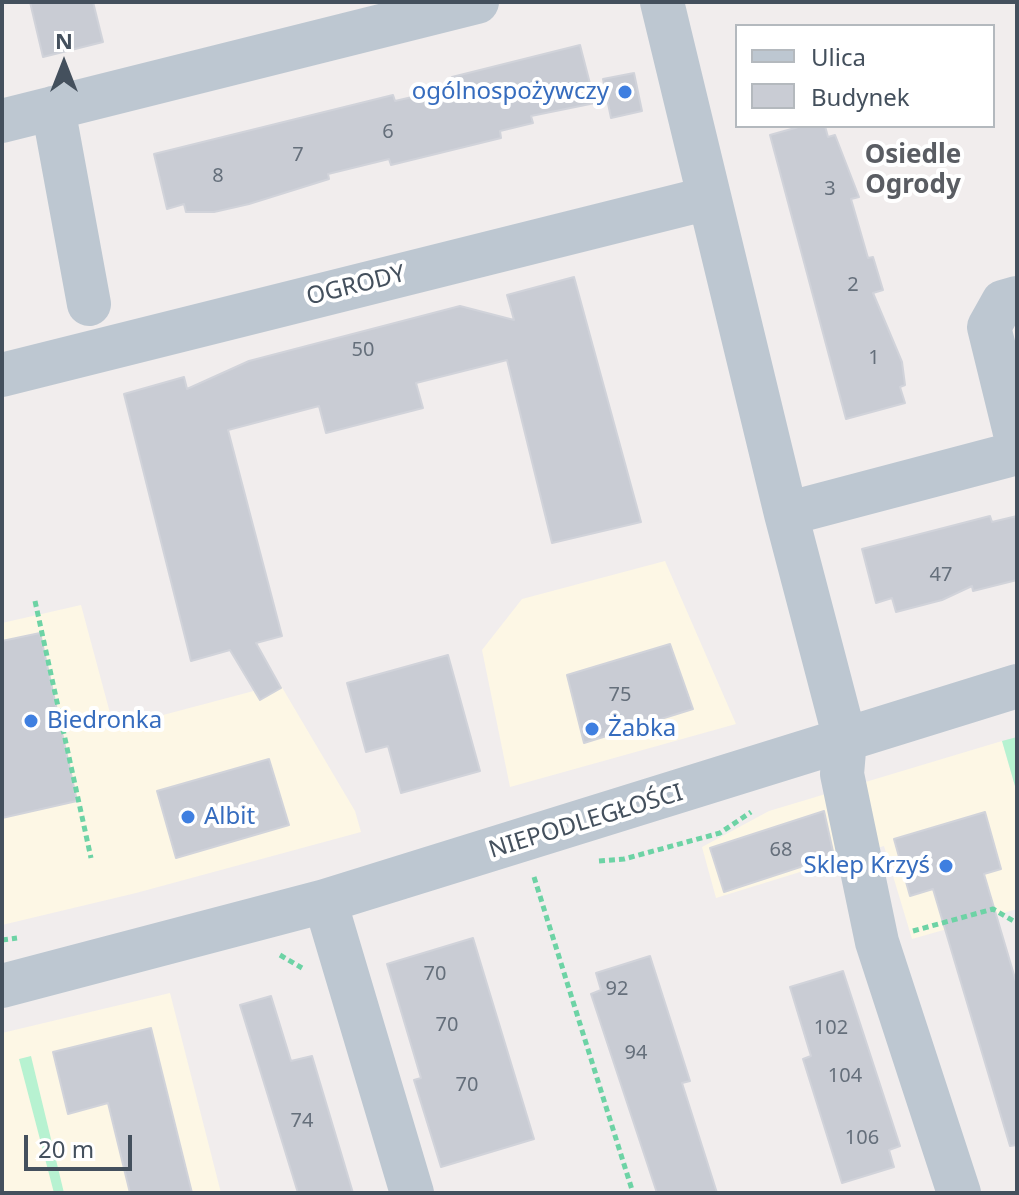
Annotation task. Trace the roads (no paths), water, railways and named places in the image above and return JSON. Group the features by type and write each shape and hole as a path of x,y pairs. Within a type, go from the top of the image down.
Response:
{"street":[{"path":"2,121 477,2"},
{"path":"662,2 786,514 845,739 842,774 877,942 959,1193"},
{"path":"53,108 89,304"},
{"name":"OGRODY","path":"2,375 709,198"},
{"path":"1017,298 1003,302 989,327 1017,441"},
{"path":"786,514 1017,453"},
{"name":"NIEPODLEGŁOŚCI","path":"2,986 325,901 1017,686"},
{"path":"325,901 412,1193"}],"place":[{"name":"ogólnospożywczy","path":"625,92"},
{"name":"Biedronka","path":"31,721"},
{"name":"Żabka","path":"592,729"},
{"name":"Albit","path":"188,817"},
{"name":"Sklep Krzyś","path":"946,866"}],"district":[{"name":"Osiedle Ogrody","path":"913,171"}]}
